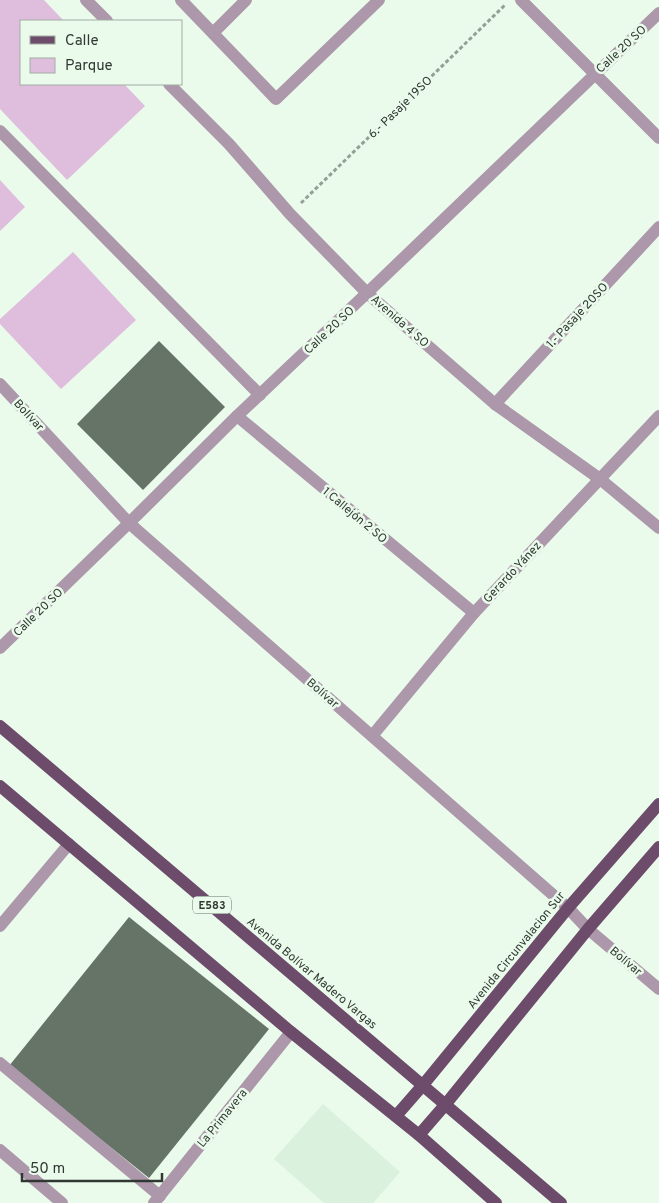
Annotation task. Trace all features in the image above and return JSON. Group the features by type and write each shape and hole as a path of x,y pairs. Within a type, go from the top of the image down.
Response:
{"main road":[{"name":"Avenida Bolívar Madero Vargas","path":"0,726 561,1203"},
{"path":"0,786 291,1032 419,1135 496,1203"},
{"name":"Avenida Circunvalacion Sur","path":"396,1116 423,1086 568,908 659,804"},
{"path":"419,1135 588,929 659,847"}],"street":[{"path":"86,0 106,20"},
{"path":"181,0 276,98 379,0"},
{"path":"213,33 246,0"},
{"path":"520,0 659,138"},
{"name":"Calle 20 SO","path":"0,648 237,416 659,13"},
{"name":"Avenida 4 SO","path":"170,85 229,144 290,214 367,293 495,404 600,479 659,528"},
{"path":"0,131 260,395"},
{"name":"1.- Pasaje 20SO","path":"495,404 659,227"},
{"name":"Bolívar","path":"0,384 129,523 568,908 588,929 659,989"},
{"name":"1 Callejón 2 SO","path":"237,416 474,613"},
{"name":"Gerardo Yánez","path":"372,736 474,613 659,416"},
{"path":"0,926 69,844"},
{"name":"La Primavera","path":"157,1199 291,1032"},
{"path":"0,1063 157,1199"},
{"path":"0,1150 62,1203"}],"path":[{"name":"6.- Pasaje 19SO","path":"290,214 510,0"}],"shaded area":[{"path":"323,1104 400,1172 373,1203 324,1203 274,1159"}],"green space":[{"path":"0,0 44,0 63,20 20,20 20,85 125,85 145,106 67,180 0,109"},
{"path":"0,180 25,207 0,231"},
{"path":"73,252 136,320 61,389 0,324 0,319"}],"building":[{"path":"159,341 225,407 143,490 77,424"},
{"path":"129,917 269,1029 149,1178 9,1066"}]}
